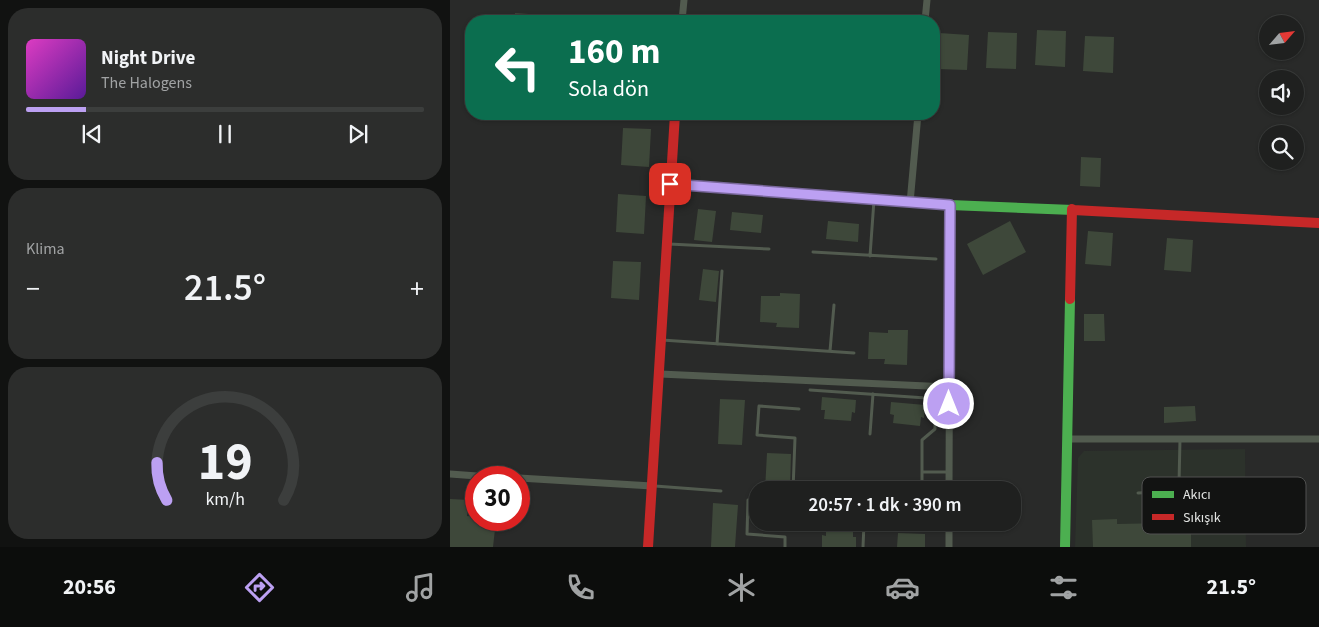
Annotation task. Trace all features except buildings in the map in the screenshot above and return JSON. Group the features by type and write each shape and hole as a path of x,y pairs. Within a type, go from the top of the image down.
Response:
{"street":[{"path":"683,15 684,0"},
{"path":"926,15 927,0"},
{"path":"648,547 675,120"},
{"path":"910,202 917,120"},
{"path":"670,184 950,205 1072,209 1319,223"},
{"path":"949,481 950,205"},
{"path":"1065,547 1072,209"},
{"path":"660,374 949,387"},
{"path":"1067,439 1319,439"},
{"path":"450,474 465,475"},
{"path":"530,479 652,486"},
{"path":"949,531 949,547"}],"lane":[{"path":"870,256 874,200"},
{"path":"667,244 769,249"},
{"path":"813,252 936,258"},
{"path":"716,344 722,271"},
{"path":"830,351 834,305"},
{"path":"662,340 854,353"},
{"path":"810,390 926,398 935,406 935,429 922,440 922,481"},
{"path":"870,434 873,394"},
{"path":"793,481 795,438 757,435 759,406 799,409"},
{"path":"1180,439 1180,477"},
{"path":"922,472 949,472"},
{"path":"652,486 722,491"},
{"path":"1138,493 1142,493"},
{"path":"749,500 747,534 785,537 784,547"},
{"path":"862,547 863,531"}],"shaded area":[{"path":"1245,449 1245,477 1142,477 1142,534 1246,534 1246,547 1075,547 1078,458 1084,451"}],"traffic: fast":[{"path":"670,184 950,205 1073,210"},
{"path":"1065,547 1070,299"}],"traffic: jam":[{"path":"648,547 675,120"},
{"path":"1070,299 1072,209"},
{"path":"1073,210 1319,223"}],"route":[{"path":"670,184 950,205 949,404"}]}
